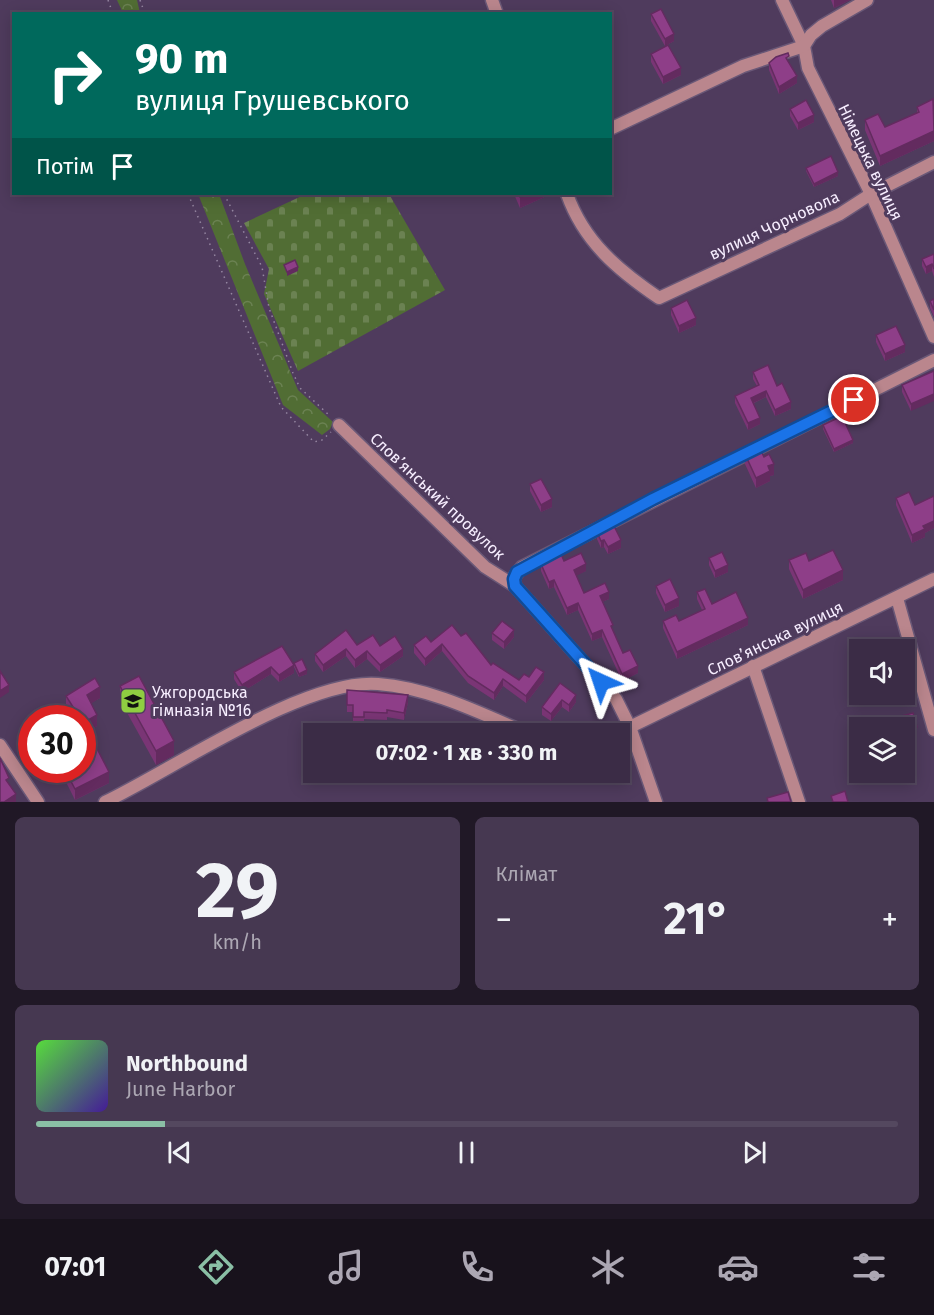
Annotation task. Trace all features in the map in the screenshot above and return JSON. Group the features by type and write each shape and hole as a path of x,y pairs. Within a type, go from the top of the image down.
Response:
{"street":[{"name":"Німецька вулиця","path":"782,0 804,46 808,68 871,194 934,337"},
{"path":"612,128 743,66 780,51 804,46 811,35 822,26 867,0"},
{"name":"вулиця Чорновола","path":"567,195 588,238 612,264 659,298 840,214 871,194 934,162"},
{"path":"515,586 515,574 522,567 934,360"},
{"name":"Словʼянський провулок","path":"339,425 485,567 515,586 616,699 628,723"},
{"name":"Словʼянська вулиця","path":"630,727 934,579"},
{"path":"897,598 934,730"},
{"path":"753,666 799,802"},
{"path":"105,802 270,715 334,687 378,684 417,690 447,699 503,723"},
{"name":"Словʼянський провулок","path":"630,727 656,802"},
{"path":"0,745 38,802"}],"path":[{"path":"188,195 280,407 314,442 322,440 339,425 300,388 269,308 262,267 225,195"}],"green space":[{"path":"117,0 137,0 140,12 123,12"},
{"path":"198,195 219,195 245,264 298,390 333,422 330,429 322,435 283,405"},
{"path":"304,195 390,195 445,290 298,371 264,294 269,269 244,223"}],"building":[{"path":"661,9 674,34 665,39 651,14"},
{"path":"668,45 681,68 663,77 651,54"},
{"path":"788,53 789,56 786,58 797,76 779,87 769,63 776,57"},
{"path":"933,99 934,131 880,156 865,120 878,114 885,127 919,112 917,107"},
{"path":"806,100 814,115 798,123 790,109"},
{"path":"831,156 838,172 814,184 806,168"},
{"path":"934,254 934,269 932,264 926,267 922,259"},
{"path":"295,260 298,267 287,272 284,265"},
{"path":"687,300 696,318 679,326 671,308"},
{"path":"896,326 905,345 885,354 876,335"},
{"path":"768,365 777,386 782,383 791,402 775,410 766,391 751,398 760,418 748,423 735,396 759,385 753,372"},
{"path":"934,371 934,394 911,404 902,385"},
{"path":"842,416 853,440 834,449 823,425"},
{"path":"759,447 764,457 769,454 774,464 768,466 770,471 756,478 745,454"},
{"path":"541,479 552,499 541,505 530,484"},
{"path":"909,492 915,505 934,496 934,521 923,526 925,529 912,535 896,498"},
{"path":"613,524 621,540 608,547 604,540 601,541 597,532"},
{"path":"833,550 843,570 803,590 789,560 806,553 809,561"},
{"path":"722,552 728,565 715,571 709,558"},
{"path":"581,553 586,564 574,570 584,593 605,583 609,592 600,596 613,625 611,626 623,653 630,650 638,666 622,674 602,630 592,634 578,603 567,608 554,580 549,582 541,564 561,554 564,561"},
{"path":"670,579 679,598 665,605 656,586"},
{"path":"705,589 712,604 736,592 748,618 677,652 663,621 676,615 679,621 705,609 697,592"},
{"path":"502,621 514,630 504,642 492,633"},
{"path":"452,625 461,636 466,633 491,665 493,663 519,680 524,674 529,677 536,667 544,672 526,696 503,679 494,693 468,676 442,644 425,659 414,645 426,636 431,642"},
{"path":"346,630 357,645 373,635 380,646 395,636 403,649 380,665 367,651 355,660 346,649 323,665 315,654"},
{"path":"282,646 294,665 279,675 271,667 242,685 234,672"},
{"path":"302,659 307,670 299,674 294,663"},
{"path":"0,671 9,685 0,691"},
{"path":"139,676 174,741 156,751 120,686"},
{"path":"95,678 100,687 87,695 92,705 72,705 66,696"},
{"path":"560,683 576,695 569,705 562,700 551,714 542,707"},
{"path":"347,690 408,695 404,713 387,710 387,713 364,712 364,717 353,717 353,705 347,705"},
{"path":"913,713 914,717 898,717"},
{"path":"96,747 109,772 96,778"},
{"path":"0,758 9,778 6,780 16,794 4,802 0,802"},
{"path":"72,783 87,783 75,789"},
{"path":"845,791 848,802 833,802 831,796"},
{"path":"788,792 791,802 768,802 767,798"}],"place":[{"name":"Ужгородська гімназія №16","path":"133,701"}],"route":[{"path":"601,682 515,586 515,574 522,567 653,499 854,400"}]}
